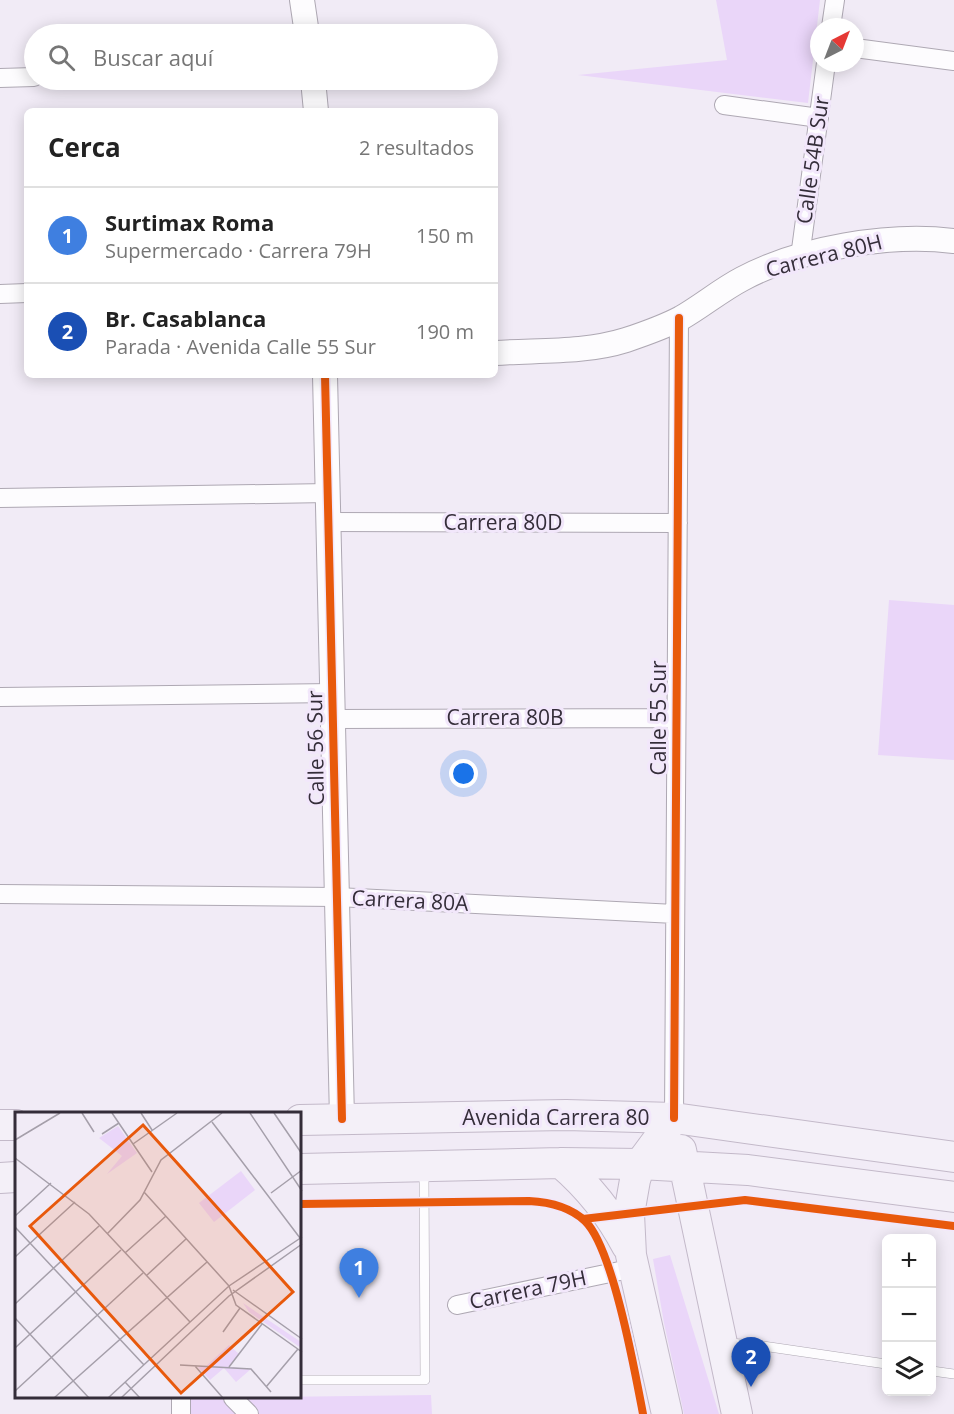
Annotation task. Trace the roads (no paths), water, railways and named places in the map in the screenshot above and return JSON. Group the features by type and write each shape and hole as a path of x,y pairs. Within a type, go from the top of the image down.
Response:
{"main road":[{"name":"Avenida Carrera 80","path":"302,1120 566,1115 674,1118 954,1157"},
{"path":"667,1414 633,1261 629,1214 640,1164 674,1118"},
{"path":"674,1118 737,1414"},
{"path":"561,1163 580,1178 611,1216 633,1261"},
{"path":"302,1169 561,1163 640,1164 748,1170 954,1197"},
{"path":"0,1178 15,1177"}],"street":[{"path":"302,0 306,24"},
{"path":"832,18 835,0"},
{"path":"864,49 954,61"},
{"name":"Calle 54B Sur","path":"800,257 825,72"},
{"path":"0,78 24,77"},
{"path":"314,90 316,108"},
{"path":"724,105 819,118"},
{"name":"Carrera 80H","path":"498,352 586,347 624,341 679,318 742,279 800,257 848,245 889,238 935,238 954,241"},
{"path":"0,294 24,293"},
{"name":"Calle 55 Sur","path":"674,1118 679,318"},
{"name":"Calle 56 Sur","path":"326,378 342,1119"},
{"path":"0,498 328,493"},
{"name":"Carrera 80D","path":"328,522 678,523"},
{"path":"0,697 333,693"},
{"name":"Carrera 80B","path":"333,719 676,718"},
{"name":"Carrera 80A","path":"0,894 337,897 675,914"},
{"name":"Carrera 79H","path":"458,1305 633,1261"},
{"path":"233,1399 249,1414"}],"lane":[{"path":"302,1380 425,1380 424,1166"},
{"path":"722,1343 763,1346 882,1363"},
{"path":"936,1372 954,1374"}],"place":[{"name":"Surtimax Roma","path":"359,1298"},
{"name":"Br. Casablanca","path":"751,1387"}]}
